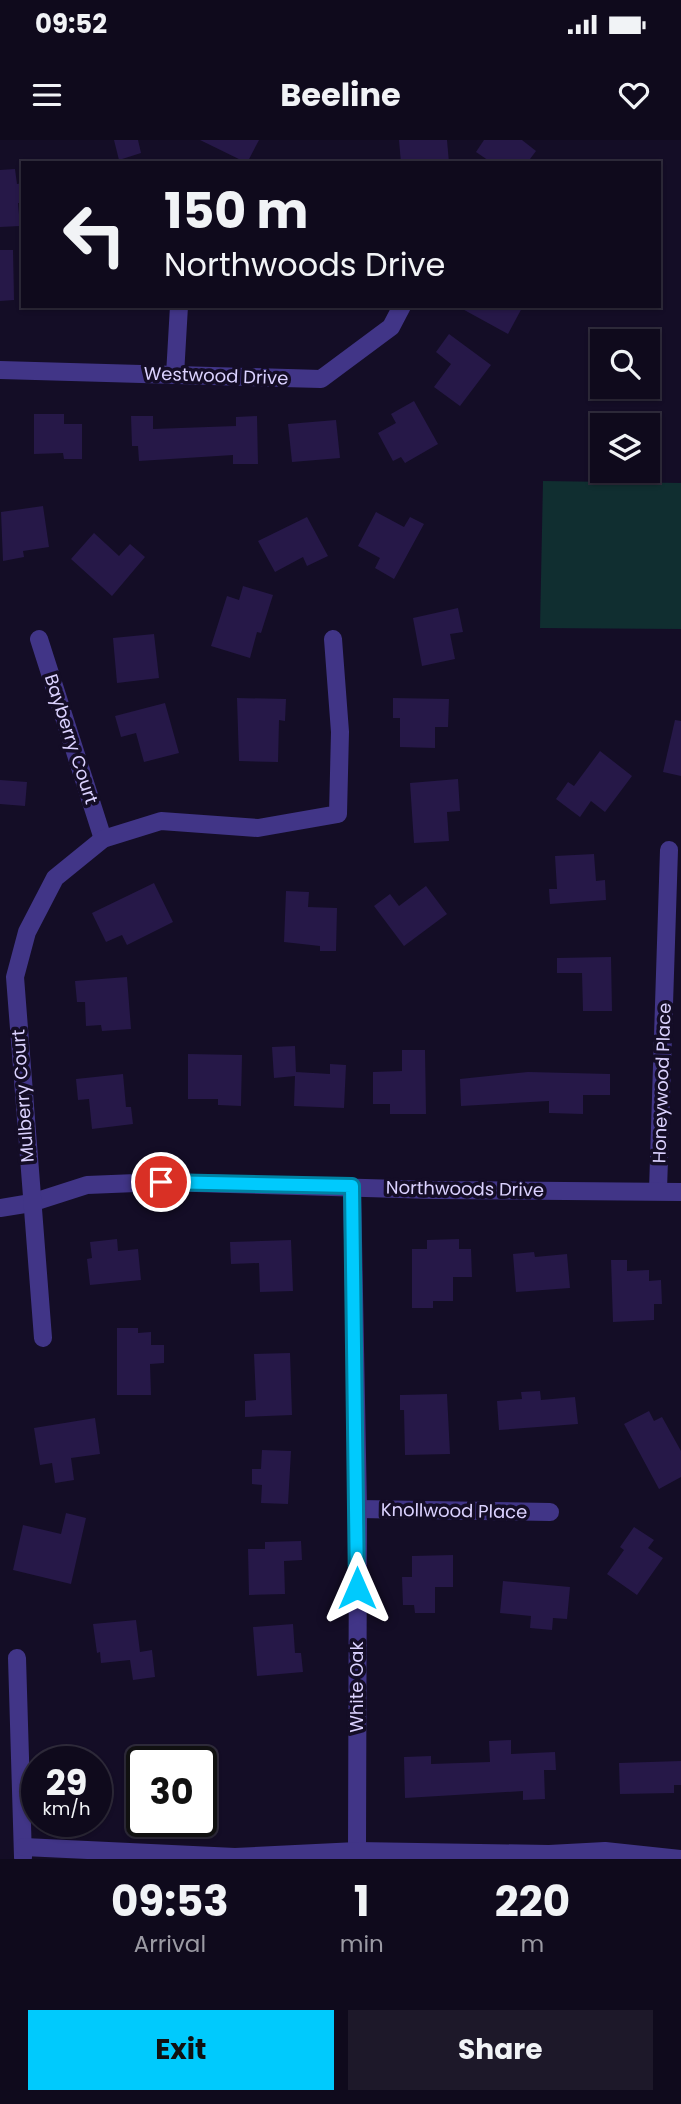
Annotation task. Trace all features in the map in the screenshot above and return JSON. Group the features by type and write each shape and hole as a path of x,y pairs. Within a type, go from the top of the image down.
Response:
{"street":[{"path":"175,375 179,308"},
{"name":"Westwood Drive","path":"0,370 321,379 391,327 401,308"},
{"name":"Bayberry Court","path":"39,639 103,839"},
{"name":"Mulberry Court","path":"43,1338 15,977 27,932 55,878 103,839 161,821 258,828 338,814 340,732 332,639"},
{"name":"Honeywood Place","path":"658,1190 669,850"},
{"name":"Northwoods Drive","path":"0,1208 31,1203 87,1185 173,1182 434,1190 681,1192"},
{"name":"White Oak","path":"352,1186 358,1509 357,1852"},
{"name":"Knollwood Place","path":"358,1509 550,1512"},
{"path":"17,1658 23,1853 234,1857 357,1852 550,1854 605,1851 681,1859"}],"green space":[{"path":"543,481 681,483 681,629 540,628"}],"building":[{"path":"114,140 138,140 141,153 119,160"},
{"path":"200,140 259,140 248,161"},
{"path":"399,140 447,140 449,161 401,161"},
{"path":"484,140 522,140 536,151 528,161 489,161 476,152"},
{"path":"15,169 17,184 21,183 21,203 18,203 20,226 0,227 0,170"},
{"path":"0,250 13,250 14,300 0,301"},
{"path":"461,308 522,308 508,334"},
{"path":"449,334 491,365 460,406 434,387 451,364 436,352"},
{"path":"414,401 438,444 405,463 401,457 393,461 378,433 396,423 391,414"},
{"path":"34,414 64,414 64,424 82,424 82,459 64,459 63,453 34,454"},
{"path":"131,416 153,416 153,429 236,426 236,417 257,416 258,464 233,464 233,455 139,461 138,446 132,446"},
{"path":"336,420 340,458 292,462 288,424"},
{"path":"43,506 49,547 23,551 24,557 3,561 1,512"},
{"path":"376,512 404,527 410,517 424,524 394,579 375,568 380,558 358,546"},
{"path":"307,517 328,556 307,566 303,557 275,572 258,541"},
{"path":"94,533 119,556 130,544 145,557 112,596 71,559"},
{"path":"243,586 273,595 261,633 257,632 250,658 211,646 227,596 239,600"},
{"path":"458,608 463,632 450,634 455,659 422,666 413,618"},
{"path":"154,634 159,678 117,683 113,638"},
{"path":"237,698 286,699 285,721 279,720 278,762 239,761"},
{"path":"393,698 449,699 448,727 435,727 435,748 400,747 400,718 393,718"},
{"path":"165,703 179,753 144,762 136,733 121,737 115,716"},
{"path":"675,720 681,721 681,776 663,772"},
{"path":"600,751 632,776 605,812 591,801 580,817 556,799 568,782 574,786"},
{"path":"458,779 460,811 447,812 449,841 414,843 410,783"},
{"path":"0,780 27,782 25,806 0,804"},
{"path":"594,854 596,881 605,880 606,900 550,904 549,889 557,889 555,856"},
{"path":"154,883 173,922 127,945 122,935 106,942 92,913"},
{"path":"426,886 447,914 404,946 374,906 390,894 399,906"},
{"path":"286,891 309,892 308,907 337,908 336,951 320,951 320,946 284,942"},
{"path":"611,957 612,1011 583,1011 582,973 557,973 557,958"},
{"path":"127,977 131,1029 102,1031 101,1025 86,1026 85,1002 77,1002 75,981"},
{"path":"295,1046 296,1072 330,1074 330,1064 346,1065 344,1108 294,1106 295,1076 274,1078 272,1047"},
{"path":"402,1050 425,1050 426,1114 390,1114 390,1104 373,1104 373,1072 402,1071"},
{"path":"188,1054 242,1055 241,1106 218,1105 218,1099 188,1099"},
{"path":"528,1072 610,1074 610,1095 583,1095 583,1114 549,1113 549,1101 461,1106 460,1079"},
{"path":"123,1074 126,1107 131,1107 133,1124 92,1129 89,1099 78,1100 76,1079"},
{"path":"117,1239 118,1251 138,1249 141,1280 90,1285 87,1259 92,1258 90,1242"},
{"path":"459,1239 459,1249 471,1249 472,1277 453,1277 453,1301 433,1301 433,1308 412,1308 412,1249 427,1249 427,1240"},
{"path":"291,1240 293,1291 260,1292 259,1263 231,1264 230,1242"},
{"path":"534,1252 535,1257 567,1254 570,1288 516,1292 513,1254"},
{"path":"611,1260 627,1260 627,1271 649,1270 649,1281 661,1280 662,1304 654,1304 654,1320 613,1322"},
{"path":"117,1328 138,1328 138,1333 151,1332 151,1345 164,1345 164,1363 150,1364 151,1395 117,1395"},
{"path":"290,1353 292,1415 245,1417 245,1401 256,1400 254,1354"},
{"path":"540,1391 541,1400 575,1397 578,1424 499,1430 497,1401 522,1399 521,1392"},
{"path":"447,1394 450,1454 405,1455 404,1410 400,1410 400,1395"},
{"path":"649,1411 654,1421 662,1417 681,1451 681,1477 659,1489 624,1424"},
{"path":"95,1418 100,1454 71,1458 74,1480 55,1483 52,1463 40,1465 34,1428"},
{"path":"262,1450 291,1451 288,1504 261,1503 262,1485 252,1484 252,1469 261,1469"},
{"path":"66,1513 86,1518 71,1584 13,1570 23,1525 61,1534"},
{"path":"634,1527 654,1540 648,1548 663,1558 637,1595 607,1574 624,1550 620,1547"},
{"path":"301,1541 302,1560 284,1561 285,1594 249,1595 248,1549 265,1549 265,1542"},
{"path":"453,1555 453,1587 435,1587 435,1613 415,1613 414,1605 403,1605 402,1577 412,1577 412,1556"},
{"path":"503,1581 570,1587 567,1619 553,1618 552,1630 530,1628 531,1616 500,1613"},
{"path":"136,1620 140,1652 152,1650 155,1677 133,1680 130,1660 101,1663 100,1652 97,1653 93,1624"},
{"path":"293,1624 295,1653 301,1653 303,1672 257,1676 253,1627"},
{"path":"511,1740 511,1754 555,1752 556,1770 544,1770 545,1799 523,1800 523,1791 405,1798 404,1757 431,1756 431,1764 490,1762 489,1741"},
{"path":"681,1761 681,1785 674,1785 674,1793 620,1794 619,1763"}],"route":[{"path":"161,1182 352,1186 357,1588"}]}
